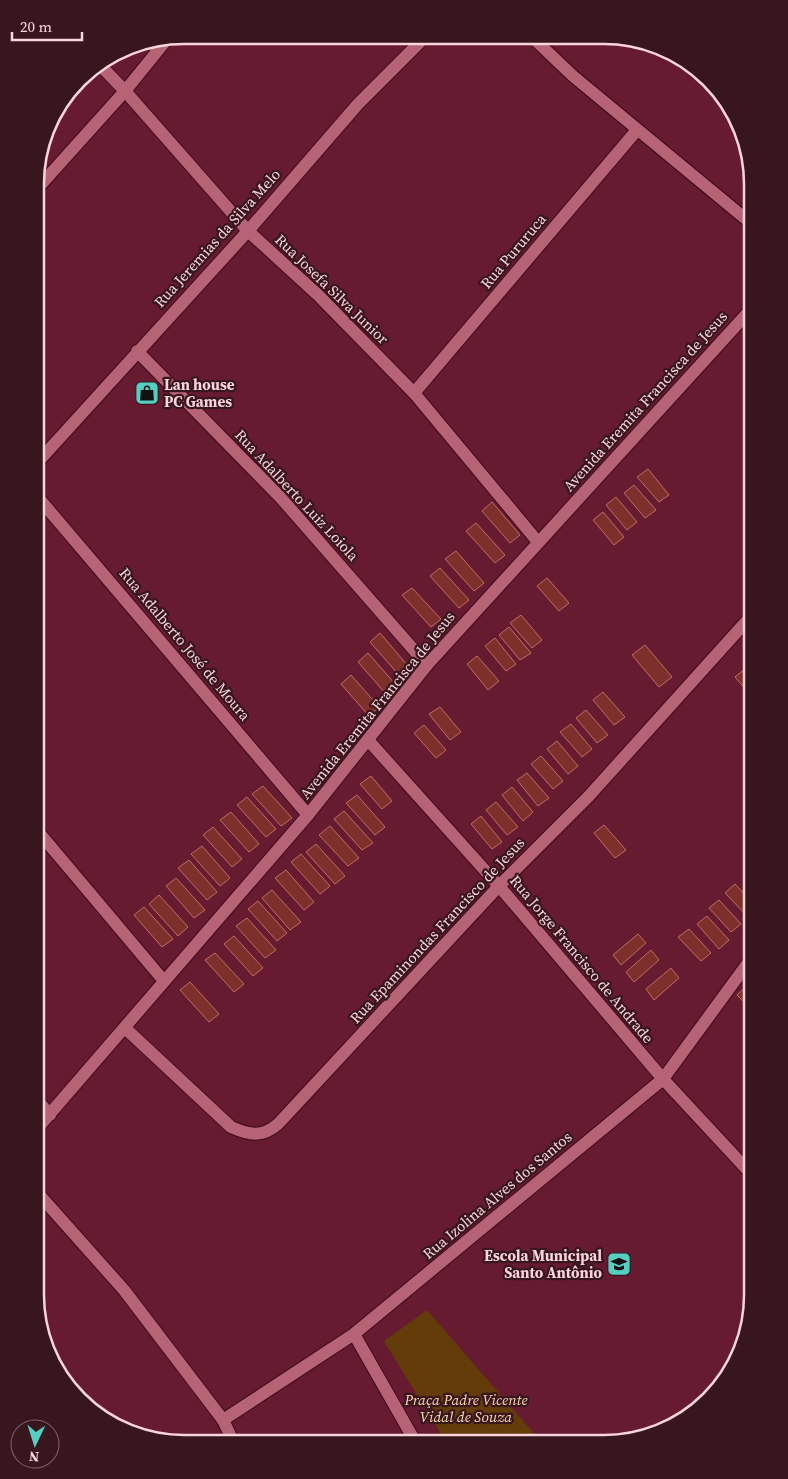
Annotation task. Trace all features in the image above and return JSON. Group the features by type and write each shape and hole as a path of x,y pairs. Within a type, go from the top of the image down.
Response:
{"street":[{"name":"Rua Jeremias da Silva Melo","path":"44,455 248,231 358,104 417,44"},
{"path":"539,44 573,76 744,218"},
{"path":"44,181 161,46"},
{"name":"Rua Josefa Silva Junior","path":"104,69 125,90 248,231 318,295 414,393 538,542"},
{"name":"Rua Pururuca","path":"414,393 637,130"},
{"name":"Avenida Eremita Francisca de Jesus","path":"44,1121 308,815 427,665 744,317"},
{"name":"Rua Adalberto Luiz Loiola","path":"137,351 281,498 427,665"},
{"name":"Rua Adalberto José de Moura","path":"44,504 308,815"},
{"name":"Rua Epaminondas Francisco de Jesus","path":"125,1028 231,1127 246,1134 270,1131 499,886 588,797 744,624"},
{"name":"Rua Jorge Francisco de Andrade","path":"368,740 499,886 663,1079 744,1166"},
{"path":"44,838 164,981"},
{"name":"Rua Izolina Alves dos Santos","path":"223,1420 354,1334 663,1079 744,968"},
{"path":"44,1107 50,1114"},
{"path":"44,1200 124,1290 223,1420 230,1435"},
{"path":"354,1334 411,1435"}],"green space":[{"name":"Praça Padre Vicente Vidal de Souza","path":"427,1310 535,1435 441,1435 384,1341"}],"building":[{"path":"648,469 669,495 659,502 637,477"},
{"path":"634,485 656,510 645,518 624,493"},
{"path":"616,497 637,522 627,530 606,505"},
{"path":"492,502 520,535 510,543 482,511"},
{"path":"603,512 624,537 614,545 593,520"},
{"path":"476,523 505,555 495,563 466,531"},
{"path":"456,551 484,583 474,591 445,559"},
{"path":"440,568 469,600 459,608 430,576"},
{"path":"547,578 569,603 559,611 537,586"},
{"path":"412,588 441,619 431,627 402,595"},
{"path":"521,615 542,640 532,648 510,623"},
{"path":"509,627 531,653 520,660 499,635"},
{"path":"380,633 408,666 398,674 370,642"},
{"path":"495,638 516,664 506,671 485,646"},
{"path":"645,645 672,677 659,687 632,655"},
{"path":"368,653 396,685 386,694 358,662"},
{"path":"477,656 499,681 488,690 467,664"},
{"path":"744,670 744,688 735,677"},
{"path":"351,675 379,707 369,716 341,684"},
{"path":"603,692 625,717 614,725 593,700"},
{"path":"440,707 461,732 450,740 429,714"},
{"path":"586,710 608,735 597,743 576,718"},
{"path":"571,724 592,749 582,757 560,732"},
{"path":"424,725 446,750 436,758 414,733"},
{"path":"557,741 578,766 568,774 547,749"},
{"path":"541,756 563,781 553,789 531,764"},
{"path":"527,773 549,798 538,806 517,780"},
{"path":"371,776 392,801 382,809 360,784"},
{"path":"263,786 292,818 281,826 252,794"},
{"path":"512,787 533,812 523,821 502,795"},
{"path":"357,795 385,827 375,835 346,803"},
{"path":"247,797 276,829 266,837 237,805"},
{"path":"496,802 518,827 507,835 486,810"},
{"path":"344,811 373,843 362,850 334,819"},
{"path":"231,812 259,844 249,852 220,820"},
{"path":"481,816 502,842 492,849 471,824"},
{"path":"604,825 626,850 615,858 594,833"},
{"path":"330,826 359,858 348,866 319,835"},
{"path":"213,827 242,859 232,867 203,835"},
{"path":"316,844 345,876 335,884 306,852"},
{"path":"202,846 230,878 220,886 191,854"},
{"path":"301,854 330,886 320,894 291,862"},
{"path":"189,860 217,892 207,900 178,868"},
{"path":"286,870 314,902 304,910 275,878"},
{"path":"176,878 205,910 194,918 166,886"},
{"path":"735,884 744,894 744,913 725,893"},
{"path":"272,890 301,922 290,930 262,898"},
{"path":"159,895 188,927 178,936 149,904"},
{"path":"719,900 741,924 731,932 709,908"},
{"path":"258,901 287,933 277,941 248,909"},
{"path":"144,907 173,939 162,947 134,915"},
{"path":"707,916 729,940 719,949 697,924"},
{"path":"247,918 276,950 265,958 236,926"},
{"path":"689,929 711,953 701,961 678,937"},
{"path":"638,934 646,943 621,965 613,955"},
{"path":"234,936 263,968 253,976 224,944"},
{"path":"651,950 659,960 634,982 626,972"},
{"path":"215,953 244,984 234,992 205,960"},
{"path":"671,968 679,978 654,1000 646,989"},
{"path":"190,982 219,1014 209,1022 180,990"},
{"path":"744,989 744,1002 737,995"}],"place":[{"name":"Lan house PC Games","path":"147,393"},
{"name":"Escola Municipal Santo Antônio","path":"619,1264"}]}
